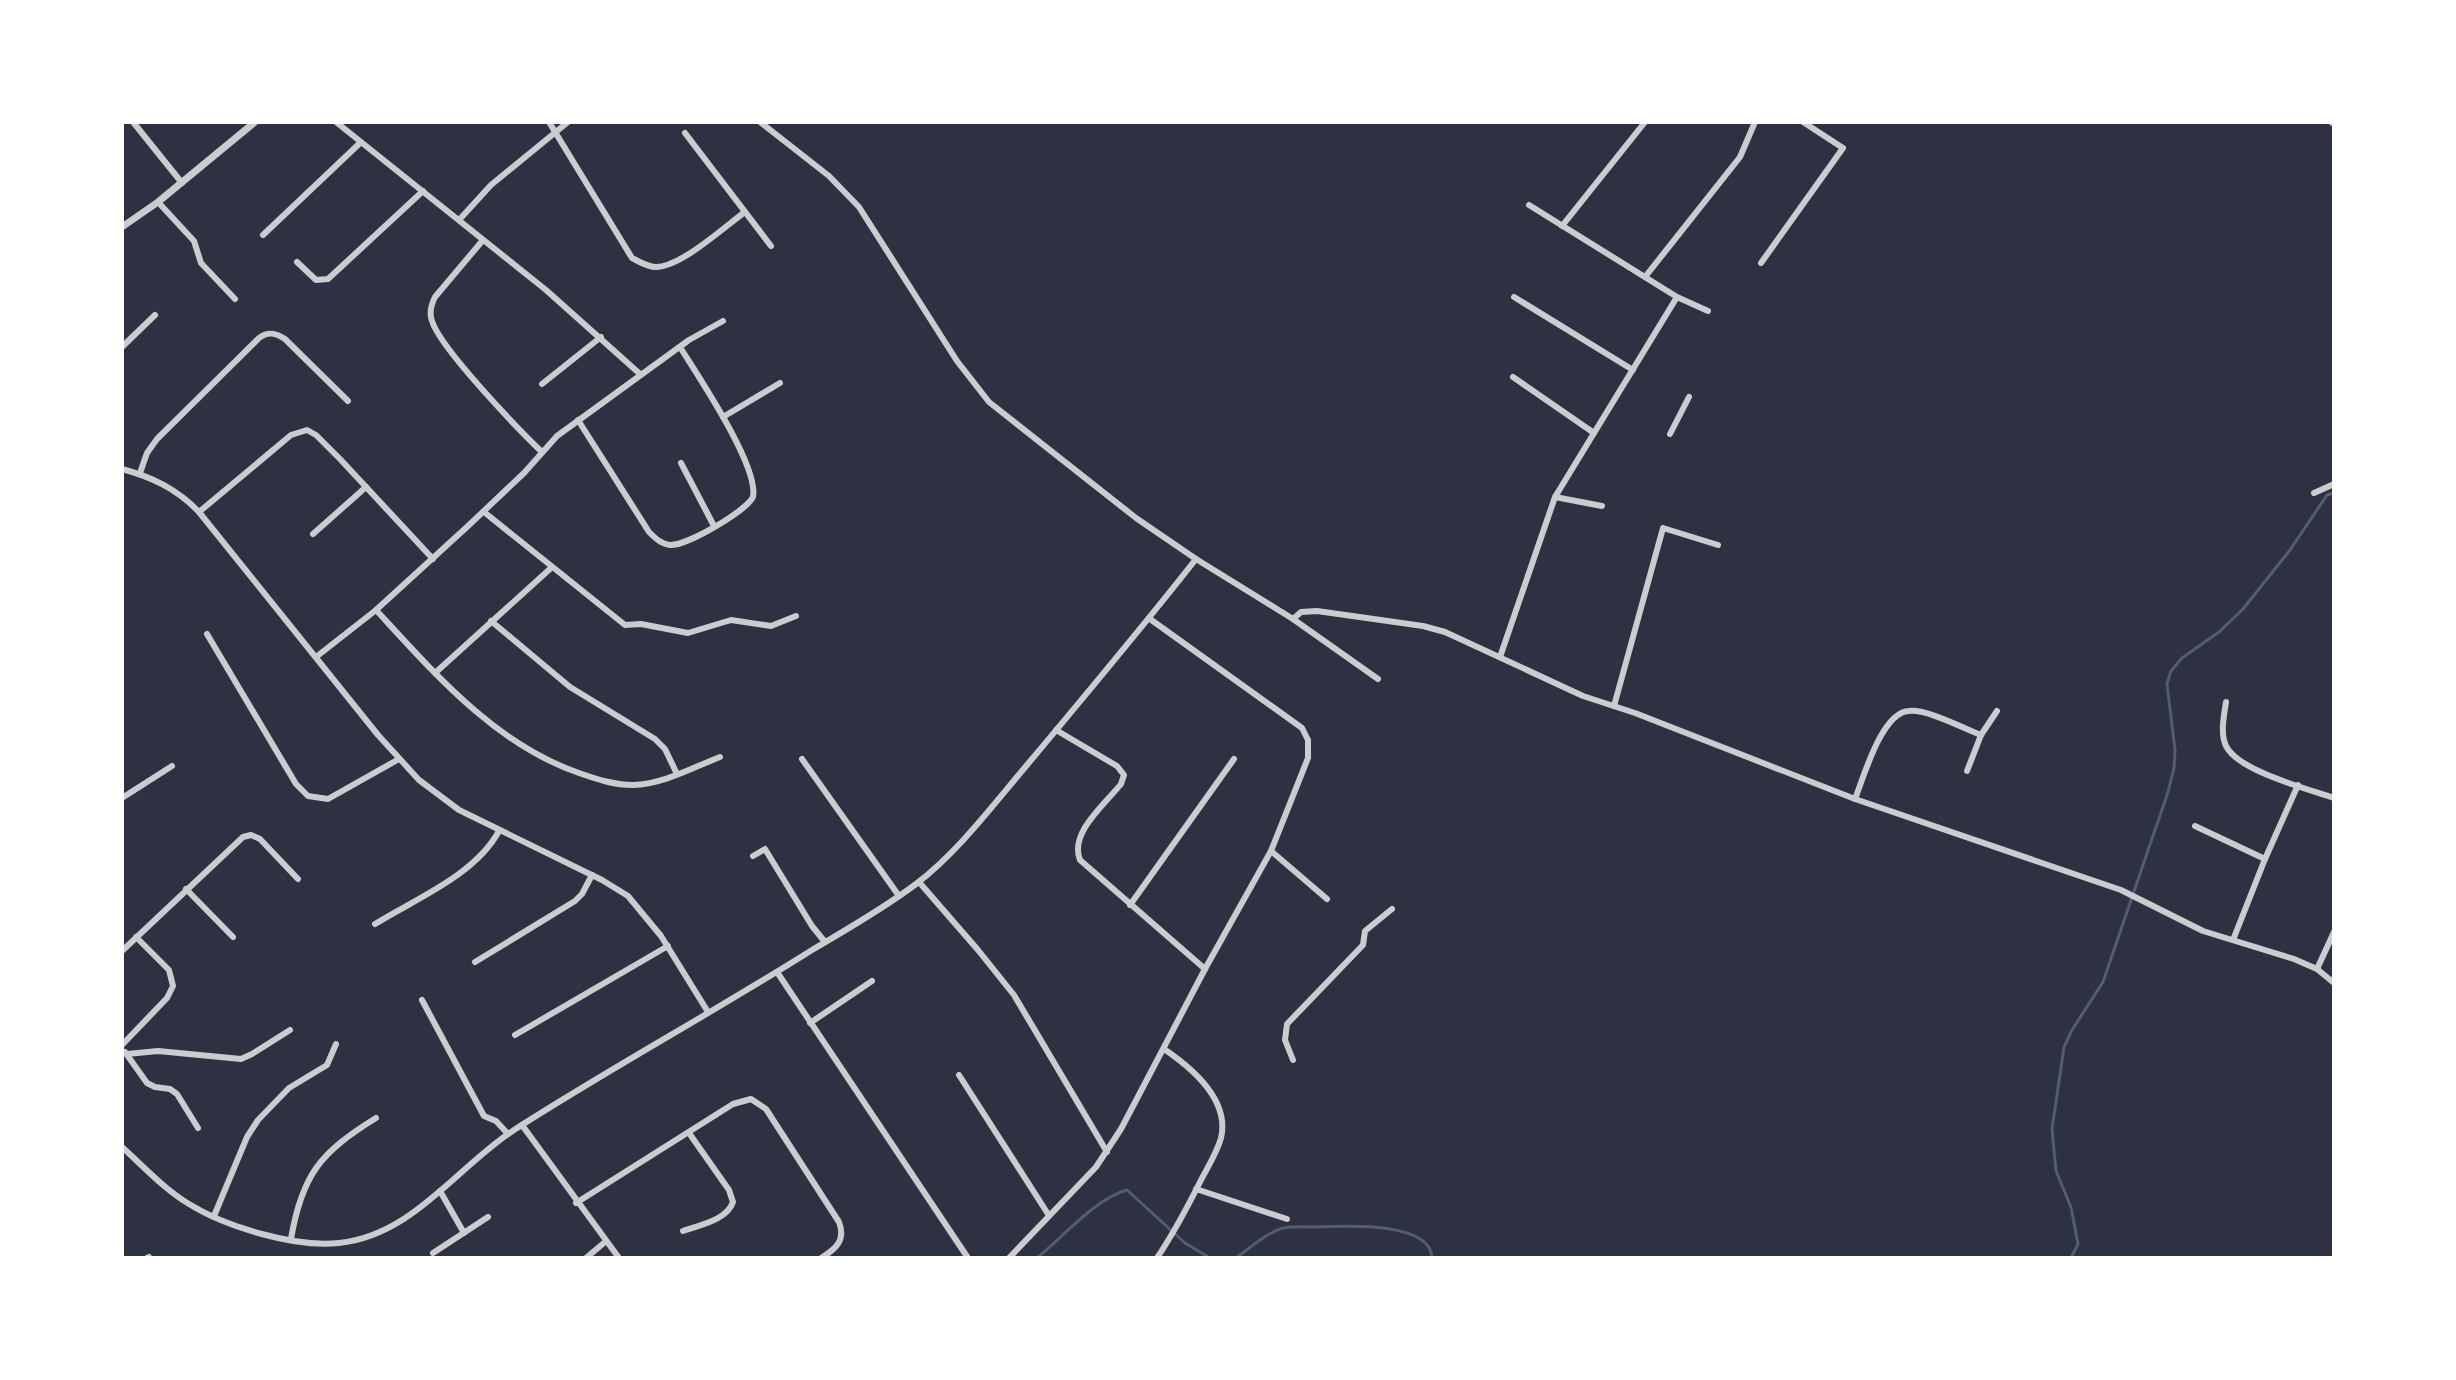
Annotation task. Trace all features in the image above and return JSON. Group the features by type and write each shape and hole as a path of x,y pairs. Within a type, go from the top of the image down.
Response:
{"street":[{"path":"133,122 182,183"},
{"path":"122,227 158,202 255,122"},
{"path":"336,122 601,337 640,374"},
{"path":"549,122 632,258 643,264 659,267 674,262 745,212"},
{"path":"459,220 491,185 568,122"},
{"path":"760,122 829,176 859,207 957,361 989,402 1136,518 1293,619 1378,679"},
{"path":"1562,226 1645,122"},
{"path":"1645,277 1740,157 1755,122"},
{"path":"1761,263 1843,148 1803,122"},
{"path":"685,133 771,246"},
{"path":"263,235 360,143"},
{"path":"297,262 314,279 326,280 423,191"},
{"path":"158,202 194,241 201,263 235,299"},
{"path":"1529,205 1677,297 1708,311"},
{"path":"483,240 435,297 431,319 455,357 522,435 542,452"},
{"path":"1514,297 1633,370"},
{"path":"1500,657 1555,497 1677,297"},
{"path":"122,347 155,315"},
{"path":"316,657 376,610 433,559 578,420 640,374 723,321"},
{"path":"140,473 147,453 157,439 266,333 285,339 348,401"},
{"path":"542,384 601,337"},
{"path":"578,420 649,532 658,541 670,545 684,543 744,509 753,497 752,480 723,417 680,347"},
{"path":"1513,377 1594,433"},
{"path":"723,417 780,383"},
{"path":"1670,434 1689,397"},
{"path":"199,512 287,438 307,430 316,435 433,559"},
{"path":"681,463 714,526"},
{"path":"122,469 140,473 176,491 199,512 399,759 439,798 499,831 592,875 632,900 668,946 708,1012"},
{"path":"2314,493 2334,484"},
{"path":"313,534 366,487"},
{"path":"1555,497 1602,506"},
{"path":"484,512 625,625 641,624 688,633 731,620 771,626 796,616"},
{"path":"1614,706 1663,528 1718,545"},
{"path":"122,1147 178,1197 214,1216 291,1239 339,1243 367,1237 402,1220 508,1134 777,972 919,882 972,829 1150,619 1196,559"},
{"path":"435,673 551,568"},
{"path":"376,610 435,673 502,732 561,766 626,785 649,783 720,757"},
{"path":"1293,619 1301,612 1312,610 1445,632 1569,691 1855,799 2127,893 2203,931 2274,951 2317,969 2334,983"},
{"path":"1009,1258 1048,1214 1090,1174 1107,1152 1271,851 1309,749 1306,734 1295,723 1150,619"},
{"path":"491,621 570,687 655,739 665,749 677,774"},
{"path":"207,634 296,784 308,796 328,799 399,759"},
{"path":"2226,702 2224,739 2232,755 2249,767 2334,798"},
{"path":"1855,799 1886,724 1898,713 1911,710 1981,735"},
{"path":"1967,771 1981,735 1997,711"},
{"path":"1056,730 1117,766 1124,775 1121,784 1079,837 1077,848 1084,865 1205,969"},
{"path":"802,759 899,896"},
{"path":"1130,905 1234,759"},
{"path":"122,798 172,766"},
{"path":"2233,940 2298,785"},
{"path":"2195,826 2265,859"},
{"path":"375,924 473,865 490,848 499,831"},
{"path":"122,951 237,841 249,835 262,841 298,879"},
{"path":"753,856 765,849 825,942"},
{"path":"1271,851 1327,899"},
{"path":"475,962 575,901 592,875"},
{"path":"919,882 1014,995 1107,1152"},
{"path":"186,889 233,937"},
{"path":"1293,1060 1285,1040 1287,1024 1360,948 1366,939 1365,931 1392,909"},
{"path":"2317,969 2334,932"},
{"path":"124,1050 167,998 173,986 169,970 136,937"},
{"path":"515,1035 668,946"},
{"path":"777,972 968,1258"},
{"path":"810,1023 872,981"},
{"path":"422,1000 484,1116 496,1121 508,1134"},
{"path":"124,1050 241,1059 290,1030"},
{"path":"214,1216 247,1137 258,1120 289,1088 327,1065 336,1044"},
{"path":"1157,1258 1219,1143 1222,1121 1207,1087 1188,1066 1164,1049"},
{"path":"124,1050 147,1083 177,1094 198,1128"},
{"path":"959,1075 1048,1214"},
{"path":"576,1203 737,1102 751,1099 766,1109 837,1219 841,1236 836,1248 821,1258"},
{"path":"291,1239 303,1192 327,1153 376,1118"},
{"path":"522,1125 619,1258"},
{"path":"683,1231 723,1216 733,1202 729,1190 689,1133"},
{"path":"1196,1189 1287,1219"},
{"path":"440,1191 464,1233"},
{"path":"433,1253 488,1217"},
{"path":"586,1258 605,1242"}],"waterway":[{"path":"2071,1258 2078,1244 2071,1207 2056,1171 2052,1129 2064,1047 2103,982 2168,792 2175,750 2167,684 2171,671 2182,658 2219,632 2243,609 2290,550 2327,495 2334,493"},
{"path":"1037,1258 1091,1210 1127,1190 1185,1243 1210,1258"},
{"path":"1236,1258 1264,1237 1283,1228 1344,1226 1401,1231 1417,1237 1428,1246 1432,1258"}]}
